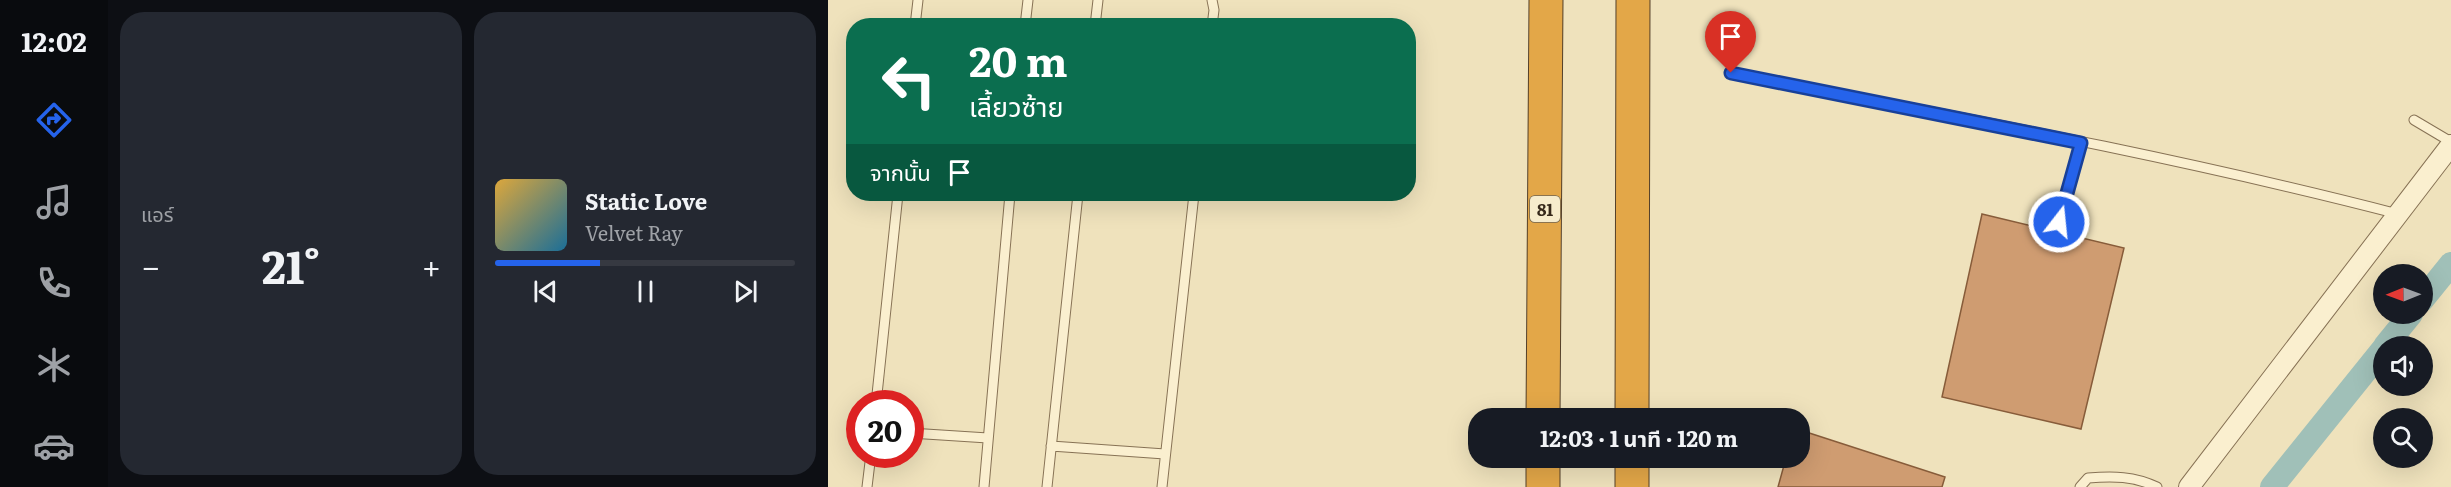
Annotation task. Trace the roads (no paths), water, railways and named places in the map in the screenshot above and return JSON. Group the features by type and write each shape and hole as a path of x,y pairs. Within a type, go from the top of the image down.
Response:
{"highway":[{"name":"81","path":"1543,408 1546,0"},
{"path":"1632,408 1633,0"},
{"path":"1543,468 1543,487"},
{"path":"1632,468 1632,487"}],"street":[{"path":"2189,487 2451,143"}],"lane":[{"path":"916,18 918,0"},
{"path":"1026,18 1028,0"},
{"path":"1096,18 1098,0"},
{"path":"1212,0 1213,18"},
{"path":"1731,73 2081,143 2282,186 2398,214"},
{"path":"2414,120 2451,143"},
{"path":"2059,222 2081,143"},
{"path":"877,390 897,201"},
{"path":"984,487 1009,201"},
{"path":"1047,487 1077,201"},
{"path":"1162,487 1193,201"},
{"path":"924,434 988,438"},
{"path":"1051,446 1166,454"},
{"path":"867,487 869,468"},
{"path":"2080,487 2088,478 2122,476 2146,481 2157,487"}],"waterway":[{"path":"2433,286 2451,264"},
{"path":"2393,336 2403,324"},
{"path":"2272,487 2373,362"}]}
